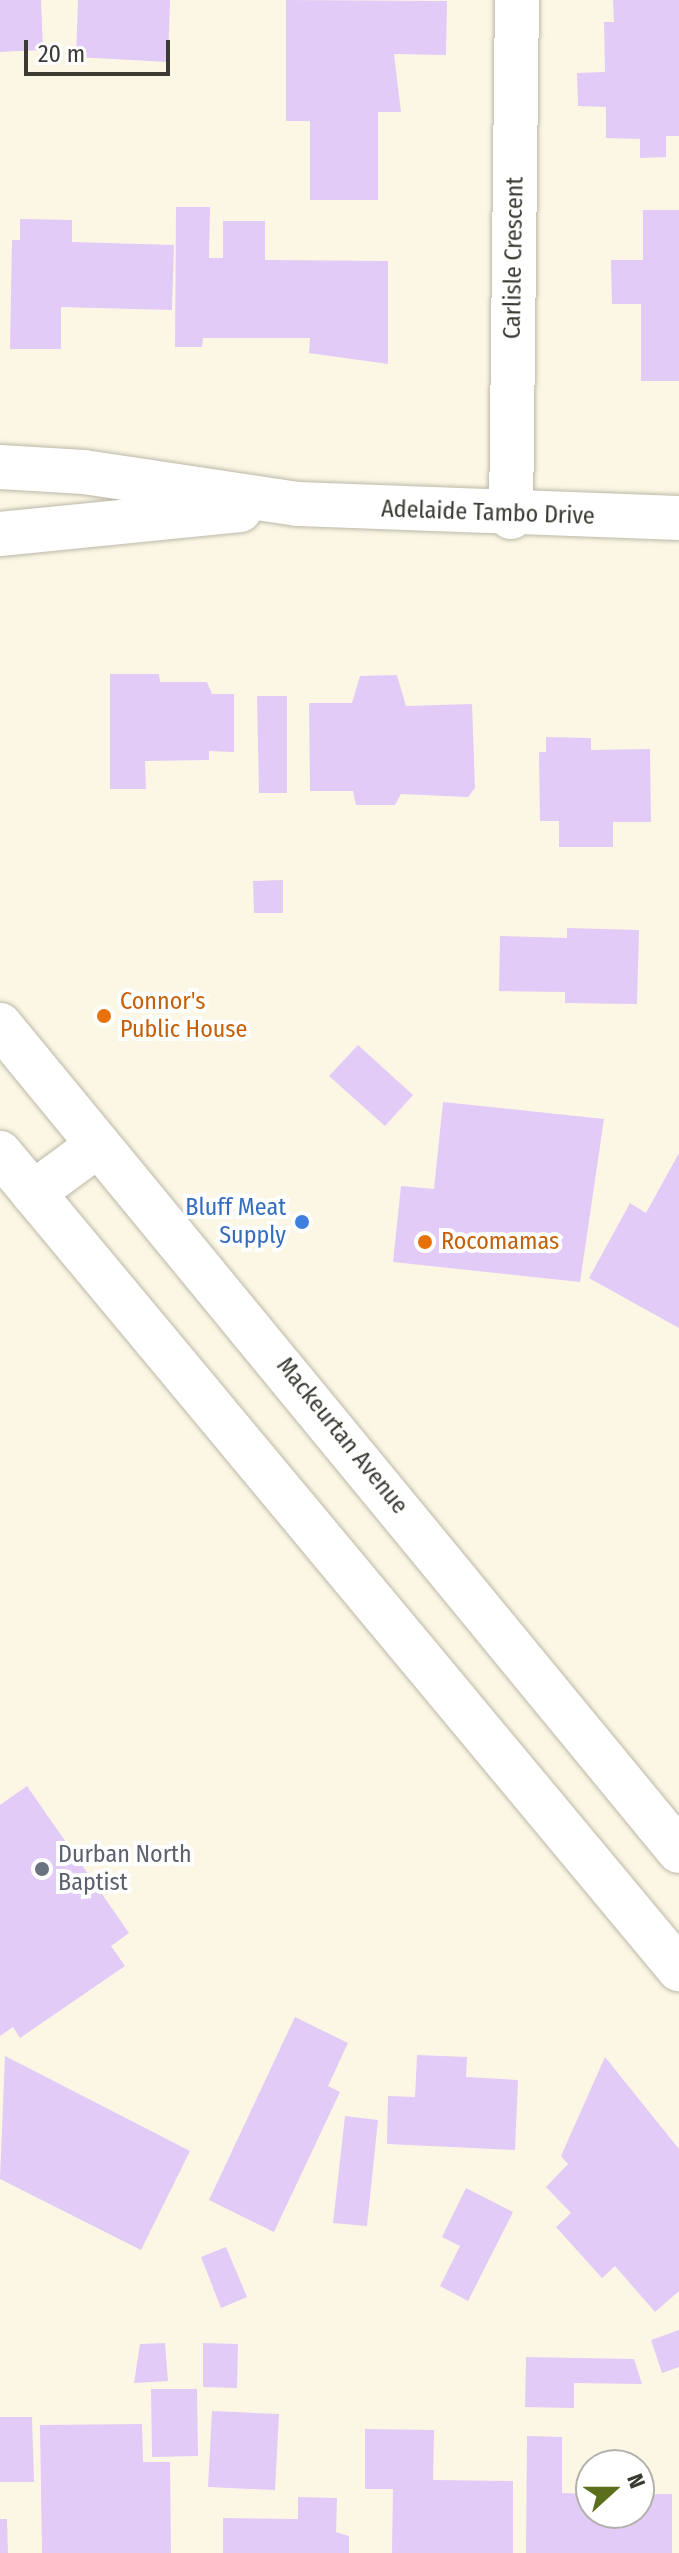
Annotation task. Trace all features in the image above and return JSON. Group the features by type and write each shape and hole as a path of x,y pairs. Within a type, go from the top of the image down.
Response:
{"street":[{"name":"Carlisle Crescent","path":"511,517 517,0"},
{"name":"Adelaide Tambo Drive","path":"0,467 84,472 298,504 511,517 679,518"},
{"name":"Adelaide Tambo Drive","path":"0,534 55,531 298,504"},
{"path":"0,561 55,531"},
{"name":"Mackeurtan Avenue","path":"0,1025 679,1851"},
{"path":"33,1193 98,1145"},
{"path":"0,1153 679,1969"}],"building":[{"path":"0,0 41,0 43,50 0,52"},
{"path":"78,0 170,0 168,62 76,57"},
{"path":"286,0 447,1 446,55 394,54 401,112 378,112 378,200 310,200 310,121 286,121"},
{"path":"613,0 679,0 679,136 666,136 666,157 640,158 640,139 606,138 606,107 578,106 577,73 605,72 604,22 614,22"},
{"path":"176,207 210,207 209,258 223,258 223,221 265,221 265,260 388,261 388,364 309,353 310,338 203,338 202,347 175,347"},
{"path":"643,210 679,210 679,381 641,381 641,304 612,304 611,260 643,260"},
{"path":"20,219 72,220 72,242 174,245 172,310 61,307 61,349 10,349 12,240 20,240"},
{"path":"110,674 159,674 160,682 207,682 212,694 234,694 234,752 209,751 209,760 145,761 146,789 110,789"},
{"path":"397,675 406,706 472,704 475,788 468,797 401,794 395,805 356,805 353,791 310,791 309,703 352,703 360,676"},
{"path":"257,696 287,696 287,793 259,793"},
{"path":"546,737 591,738 591,750 650,749 651,822 613,822 613,847 559,847 559,821 540,821 539,752 546,752"},
{"path":"283,880 283,913 254,913 253,881"},
{"path":"567,928 639,930 637,1004 565,1003 565,992 499,991 500,936 567,938"},
{"path":"358,1045 413,1095 385,1126 329,1076"},
{"path":"443,1102 604,1119 580,1282 393,1262 401,1186 434,1189"},
{"path":"679,1153 679,1328 589,1278 630,1203 646,1213"},
{"name":"Durban North Baptist","path":"27,1786 129,1933 111,1946 125,1966 20,2038 13,2027 0,2036 0,1805"},
{"path":"295,2017 348,2043 328,2086 340,2092 274,2232 209,2200"},
{"path":"417,2055 467,2057 466,2077 518,2080 515,2150 387,2144 388,2096 415,2097"},
{"path":"5,2056 190,2151 141,2250 0,2179"},
{"path":"605,2057 679,2149 679,2291 655,2312 615,2266 602,2278 556,2227 571,2213 546,2187 568,2164 561,2156"},
{"path":"345,2116 378,2120 367,2226 333,2223"},
{"path":"466,2188 513,2212 468,2301 440,2286 460,2246 442,2237"},
{"path":"226,2247 247,2297 221,2308 201,2257"},
{"path":"679,2330 679,2367 662,2373 651,2340"},
{"path":"165,2343 168,2381 134,2383 140,2344"},
{"path":"203,2343 238,2344 237,2388 203,2387"},
{"path":"526,2357 634,2359 642,2384 574,2383 574,2408 525,2407"},
{"path":"151,2389 197,2389 198,2456 152,2457"},
{"path":"212,2411 279,2414 275,2490 208,2487"},
{"path":"0,2417 32,2417 34,2482 0,2482"},
{"path":"142,2424 143,2462 170,2462 171,2553 42,2553 40,2425"},
{"path":"365,2429 434,2430 433,2480 513,2481 513,2553 392,2553 393,2489 365,2489"},
{"path":"527,2436 562,2437 562,2493 575,2493 575,2529 655,2529 655,2494 672,2494 672,2553 526,2553"},
{"path":"298,2497 337,2498 336,2532 349,2536 349,2553 223,2553 223,2518 298,2519"},
{"path":"0,2519 7,2519 8,2553 0,2553"}],"place":[{"name":"Connor's Public House","path":"104,1016"},
{"name":"Bluff Meat Supply","path":"302,1222"},
{"name":"Rocomamas","path":"425,1242"},
{"name":"Durban North Baptist","path":"42,1869"}]}
